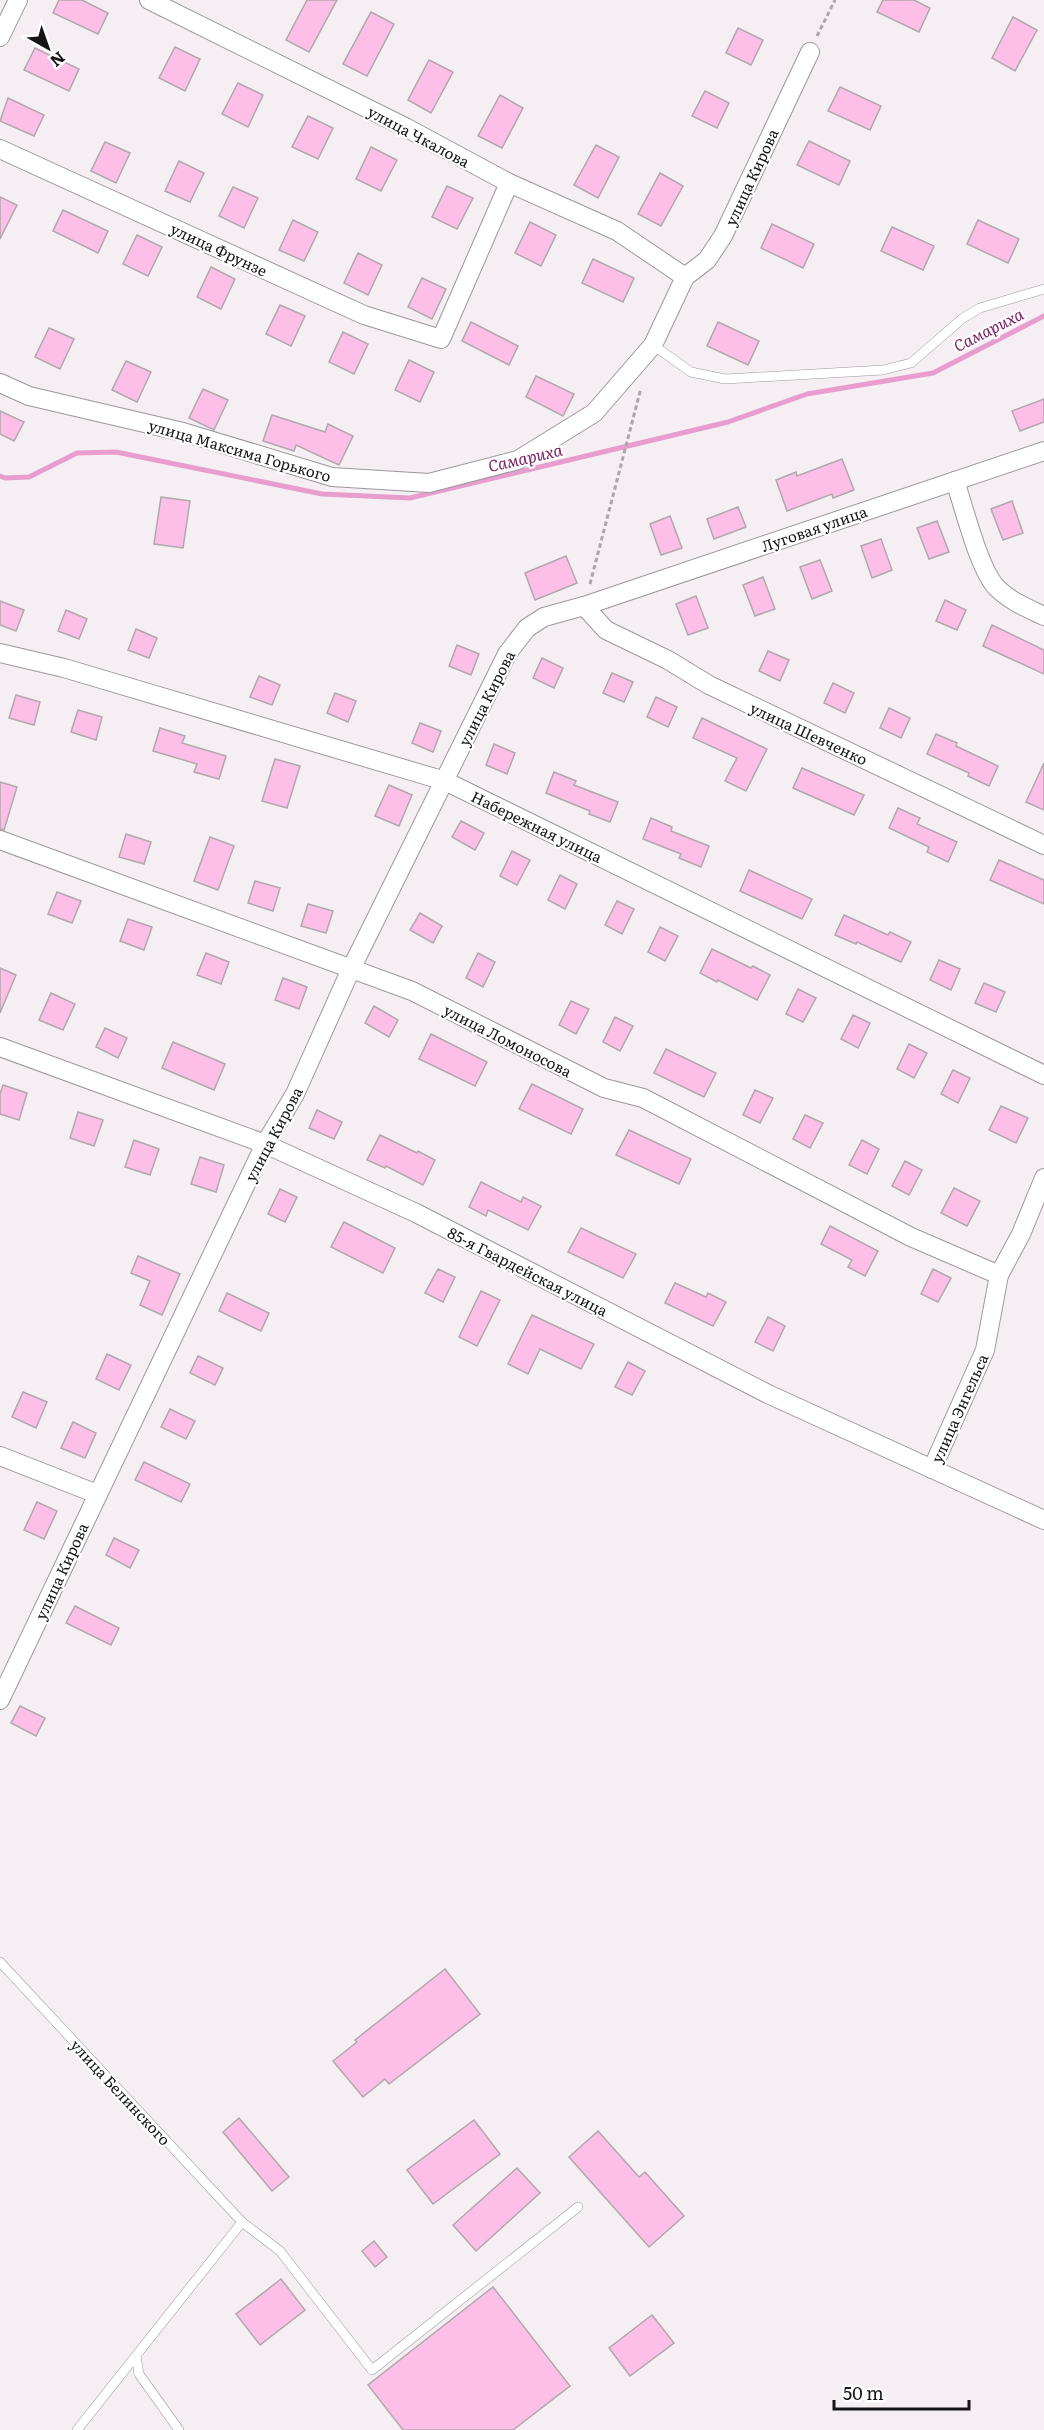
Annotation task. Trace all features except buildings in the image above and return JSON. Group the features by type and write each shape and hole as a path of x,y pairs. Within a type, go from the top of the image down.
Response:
{"street":[{"path":"0,38 18,0"},
{"name":"улица Чкалова","path":"149,0 405,127 508,183 617,231 686,277"},
{"name":"улица Кирова","path":"653,345 686,277 706,261 723,236 810,52"},
{"name":"улица Фрунзе","path":"0,149 363,315 441,339 508,183"},
{"name":"улица Максима Горького","path":"0,383 29,396 183,432 332,477 429,483 518,460 594,413 653,345"},
{"name":"Луговая улица","path":"584,606 1044,452"},
{"path":"955,481 985,569 995,586 1011,600 1044,616"},
{"name":"улица Кирова","path":"0,1700 7,1668 97,1494 265,1144 295,1094 351,969 507,654 527,627 544,617 584,606"},
{"name":"улица Шевченко","path":"584,606 606,630 668,660 709,686 1044,845"},
{"name":"Набережная улица","path":"0,653 64,668 445,781 1044,1075"},
{"name":"улица Ломоносова","path":"0,840 412,991 604,1089 643,1098 910,1237 999,1275"},
{"name":"85-я Гвардейская улица","path":"0,1047 265,1144 416,1213 768,1394 1044,1520"},
{"name":"улица Энгельса","path":"932,1469 985,1350 999,1275 1021,1234 1044,1178"},
{"path":"0,1456 97,1494"}],"lane":[{"path":"653,345 691,372 725,379 884,370 911,363 963,318 980,308 1044,289"},
{"name":"улица Белинского","path":"0,1962 243,2222 280,2250 372,2370 578,2206"},
{"path":"77,2430 243,2222"},
{"path":"136,2356 139,2374 179,2430"}],"path":[{"path":"810,52 835,0"},
{"path":"584,606 629,432"}],"waterway":[{"name":"Самариха","path":"0,476 5,478 29,477 77,453 116,452 322,494 410,498 728,422 807,394 933,373 1044,316"}]}
